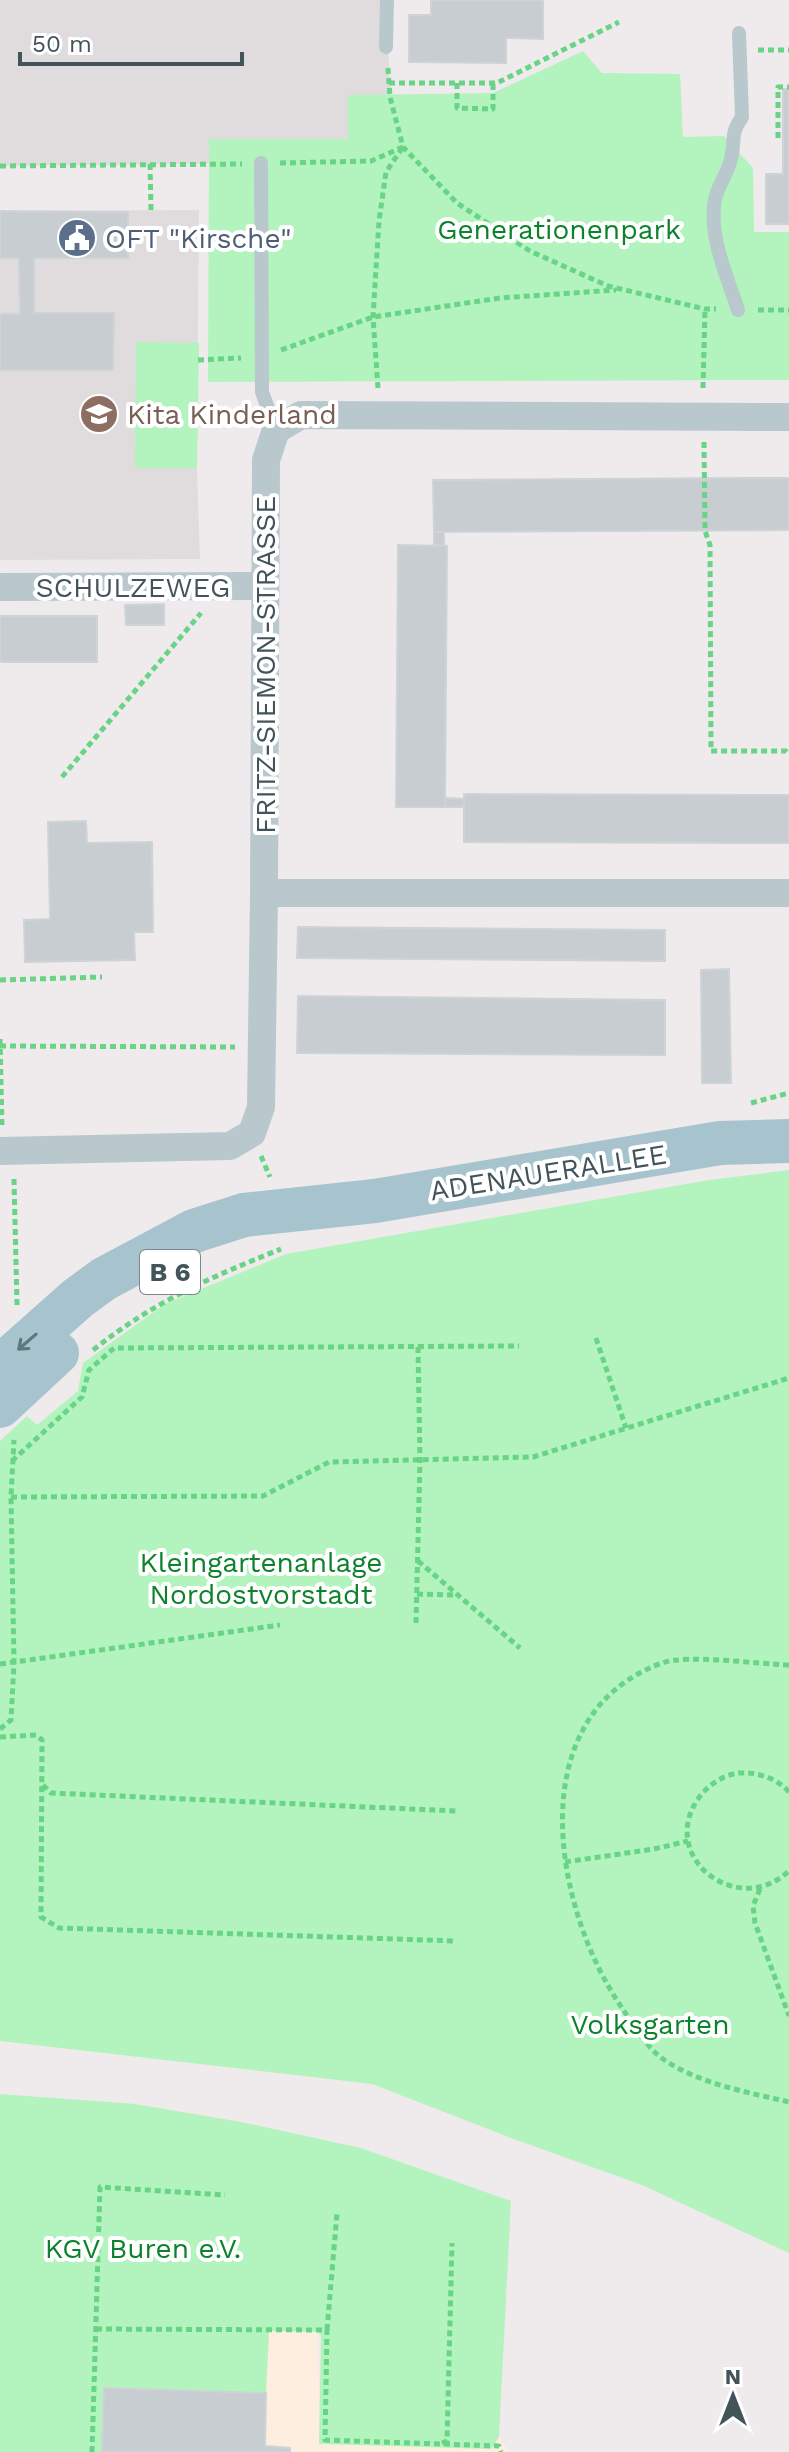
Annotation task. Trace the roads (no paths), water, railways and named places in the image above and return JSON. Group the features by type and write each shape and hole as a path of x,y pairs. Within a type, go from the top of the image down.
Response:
{"main road":[{"name":"ADENAUERALLEE","path":"720,1143 789,1120"},
{"name":"ADENAUERALLEE","path":"0,1367 92,1288 146,1255 194,1231 244,1215 375,1201 720,1143 789,1141"},
{"name":"ADENAUERALLEE","path":"11,1418 108,1308 186,1263 257,1233 375,1201"}],"street":[{"path":"276,430 301,415 789,417"},
{"name":"FRITZ-SIEMON-STRASSE","path":"5,1151 230,1146 252,1133 261,1107 266,460 276,430"},
{"name":"SCHULZEWEG","path":"0,587 265,586"},
{"path":"264,893 789,893"}],"lane":[{"path":"386,47 387,0"},
{"path":"738,310 717,240 713,213 719,186 731,160 731,139 742,117 739,33"},
{"path":"261,163 262,392 276,430"}],"place":[{"name":"OFT \"Kirsche\"","path":"77,238"},
{"name":"Kita Kinderland","path":"99,414"}],"park label":[{"name":"Generationenpark","path":"559,229"},
{"name":"Kleingartenanlage Nordostvorstadt","path":"261,1578"},
{"name":"Volksgarten","path":"650,2024"},
{"name":"KGV Buren e.V.","path":"143,2248"}]}
